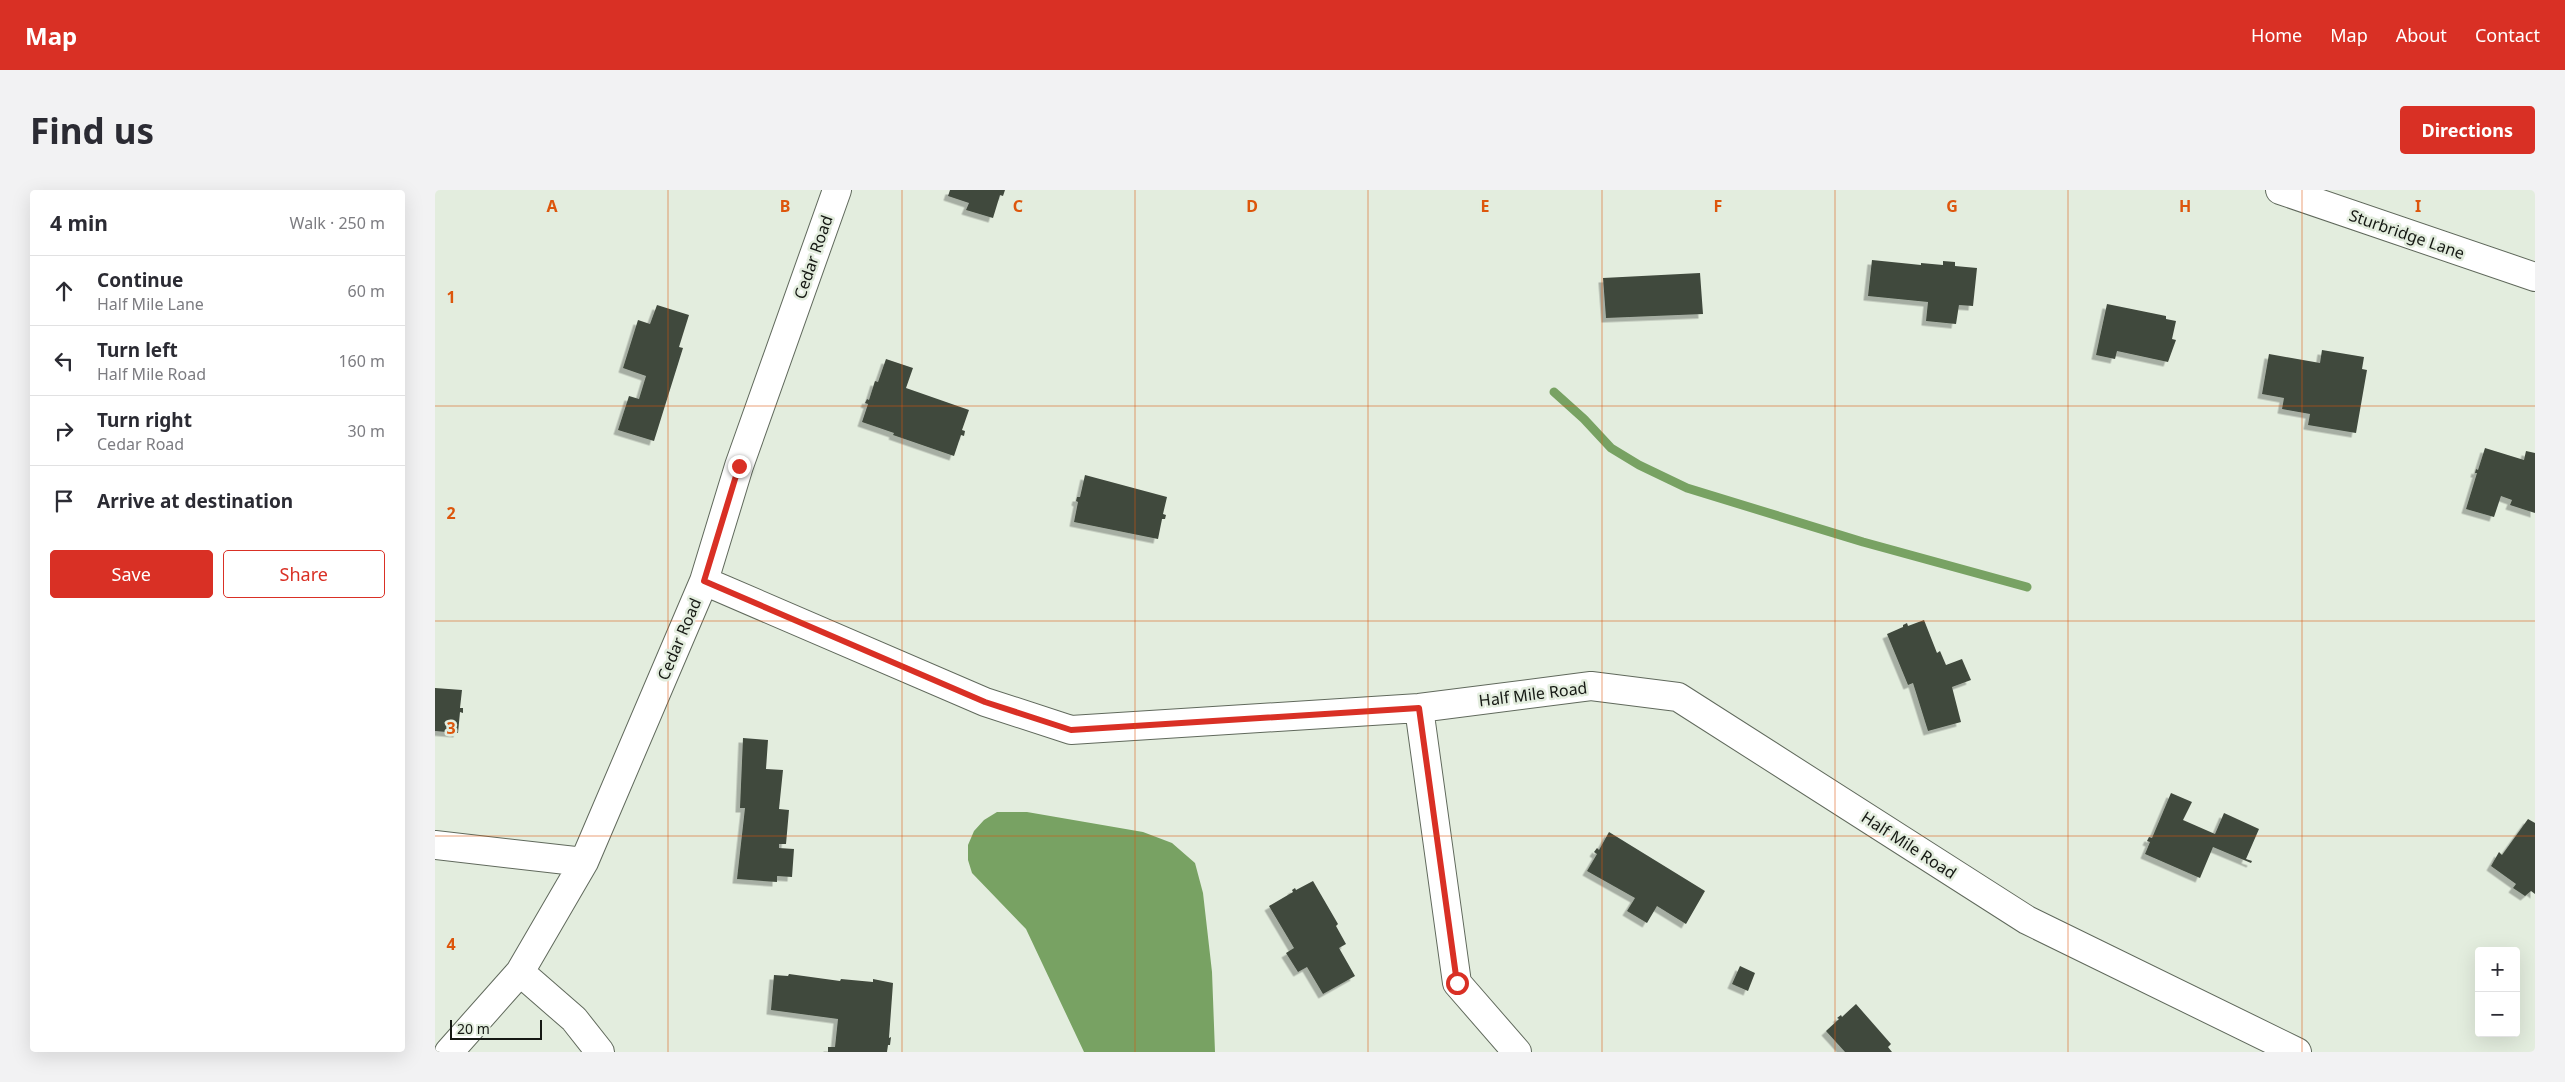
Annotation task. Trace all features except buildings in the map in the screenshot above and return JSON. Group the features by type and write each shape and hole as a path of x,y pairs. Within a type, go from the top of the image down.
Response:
{"street":[{"name":"Cedar Road","path":"449,1052 520,972 584,862 704,581 739,466 837,190"},
{"name":"Sturbridge Lane","path":"2280,190 2535,277"},
{"name":"Half Mile Road","path":"704,581 985,702 1071,730 1419,708 1591,686 1679,697 2027,920 2297,1052"},
{"path":"1419,708 1457,983 1517,1052"},
{"path":"435,845 584,862"},
{"path":"520,972 574,1019 600,1052"}],"shaded area":[{"path":"997,812 1027,812 1143,832 1172,843 1195,863 1203,893 1212,972 1215,1052 1084,1052 1026,929 972,873 968,860 968,845 974,831 984,820"}],"waterway":[{"path":"1554,392 1584,419 1611,448 1639,465 1687,488 1863,542 2027,587"}],"route":[{"path":"739,466 704,581 985,702 1071,730 1419,708 1457,983"}]}
